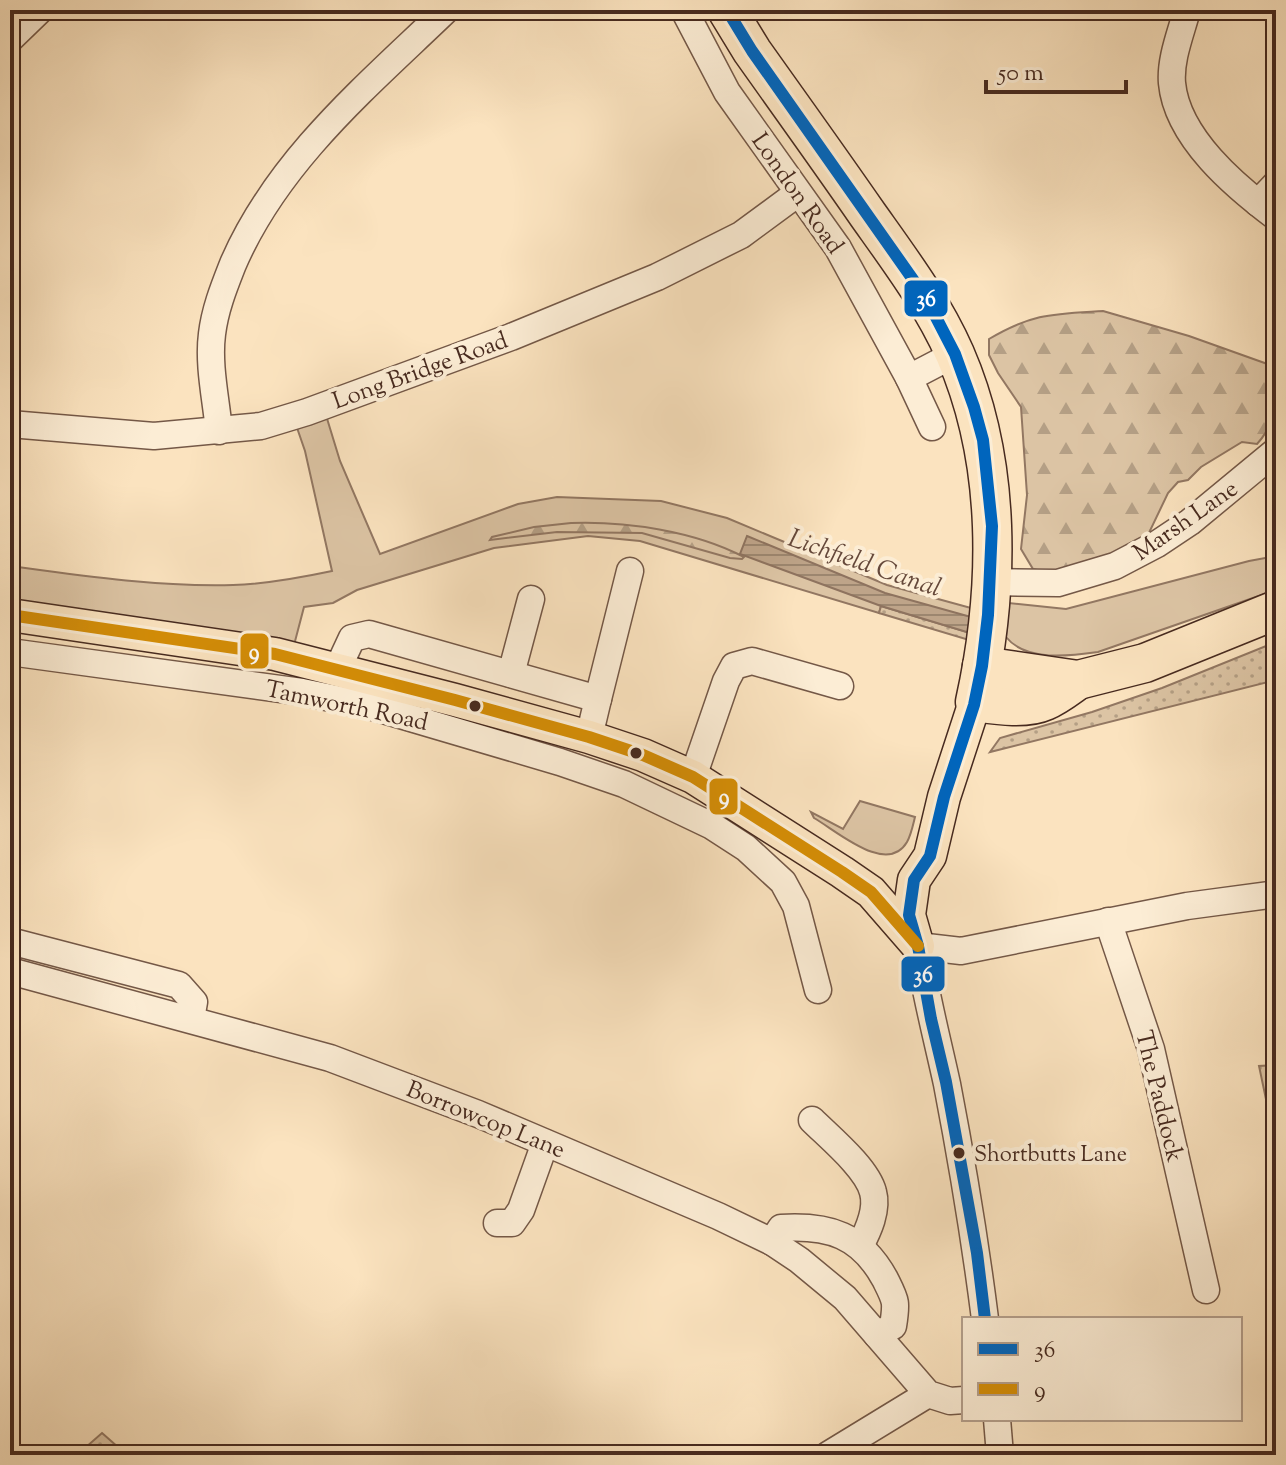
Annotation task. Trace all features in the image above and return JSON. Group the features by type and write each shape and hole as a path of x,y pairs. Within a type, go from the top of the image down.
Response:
{"highway":[{"name":"London Road","path":"727,10 926,298 955,354 983,440 992,526 984,639"},
{"path":"984,639 1022,705 1047,701 1078,680 1145,663 1276,610"},
{"path":"984,639 1078,680"}],"main road":[{"name":"Tamworth Road","path":"10,615 275,654 338,668 589,737 690,775 871,892 918,946"},
{"name":"London Road","path":"918,946 930,916 934,879 930,856 961,745 984,639"},
{"path":"961,745 1022,705"},
{"name":"Tamworth Road","path":"784,835 820,875 852,902 918,946"},
{"name":"Tamworth Road","path":"842,872 891,876 909,871 930,856"}],"street":[{"path":"10,39 40,10"},
{"path":"219,431 211,338 223,290 244,240 284,176 329,122 446,10"},
{"name":"London Road","path":"684,10 727,92 838,248 909,378 932,427"},
{"path":"1187,10 1173,65 1172,84 1177,104 1190,131 1216,165 1267,210 1276,184"},
{"name":"Long Bridge Road","path":"10,424 154,436 261,426 511,337 628,289 741,235 798,193"},
{"path":"909,378 955,354"},
{"name":"Marsh Lane","path":"984,639 1058,583 1115,566 1157,544 1190,522 1276,451"},
{"path":"589,737 630,571"},
{"path":"511,674 531,599"},
{"name":"Tamworth Road","path":"338,668 352,638 369,634 598,699"},
{"name":"Tamworth Road","path":"10,652 302,692 370,706 624,784 712,826 746,848 783,882 796,906 818,990"},
{"path":"672,805 690,775 734,666 752,661 840,686"},
{"path":"985,1317 977,1253 918,946 961,951 1108,921 1276,894"},
{"name":"The Paddock","path":"1108,921 1151,1049 1199,1281"},
{"path":"10,941 179,985 194,1002 191,1019"},
{"name":"Borrowcop Lane","path":"10,971 343,1063 423,1092 718,1216 772,1242 845,1298 928,1394"},
{"path":"812,1120 845,1153 873,1191 869,1228 860,1246"},
{"path":"497,1223 512,1223 521,1210 545,1143"},
{"path":"772,1242 781,1228 800,1227 846,1237 867,1250 897,1302 893,1326 877,1335"},
{"path":"828,1455 928,1394 950,1401 962,1400"},
{"path":"997,1421 1000,1455"}],"green space":[{"path":"1103,311 1189,336 1273,366 1276,375 1272,385 1269,425 1257,444 1242,442 1201,467 1188,480 1178,482 1168,493 1148,535 1128,553 1051,573 1033,569 1021,549 1027,495 1021,407 989,355 989,339 1018,324 1044,316"},
{"path":"325,412 340,461 380,554 518,504 557,497 661,501 727,518 887,585 971,608 970,633 881,606 879,613 640,541 588,536 494,548 357,590 333,603 304,607 293,649 10,608 10,566 121,580 205,585 258,583 332,571 305,451 295,422"},
{"path":"571,523 637,526 682,534 744,557 730,558 642,533 557,532 490,540 534,527"},
{"path":"1276,556 1276,590 1098,652 1062,656 1037,654 1015,645 1006,637 1009,603 1066,609"},
{"path":"881,606 970,633 969,640 879,613"},
{"path":"1276,642 1276,680 990,752 1000,738 1162,688"},
{"path":"860,801 915,817 907,842 898,851 875,853 862,848 814,818 811,812 843,829"},
{"path":"1276,1065 1276,1147 1259,1066"},
{"path":"102,1433 127,1455 77,1455"}],"shaded area":[{"path":"747,536 885,593 971,617 970,633 881,606 740,554"}],"transit line":[{"name":"36","path":"727,10 752,51 926,298 955,354 983,440 992,526 982,666 974,705 944,797 930,856 914,880 909,915 946,1082 977,1253 985,1317"},
{"name":"9","path":"10,615 275,654 455,700 643,755 693,777 871,892 918,946"}],"place":[{"name":"Shortbutts Lane","path":"959,1153"}],"water label":[{"name":"Lichfield Canal","path":"865,562"}]}
